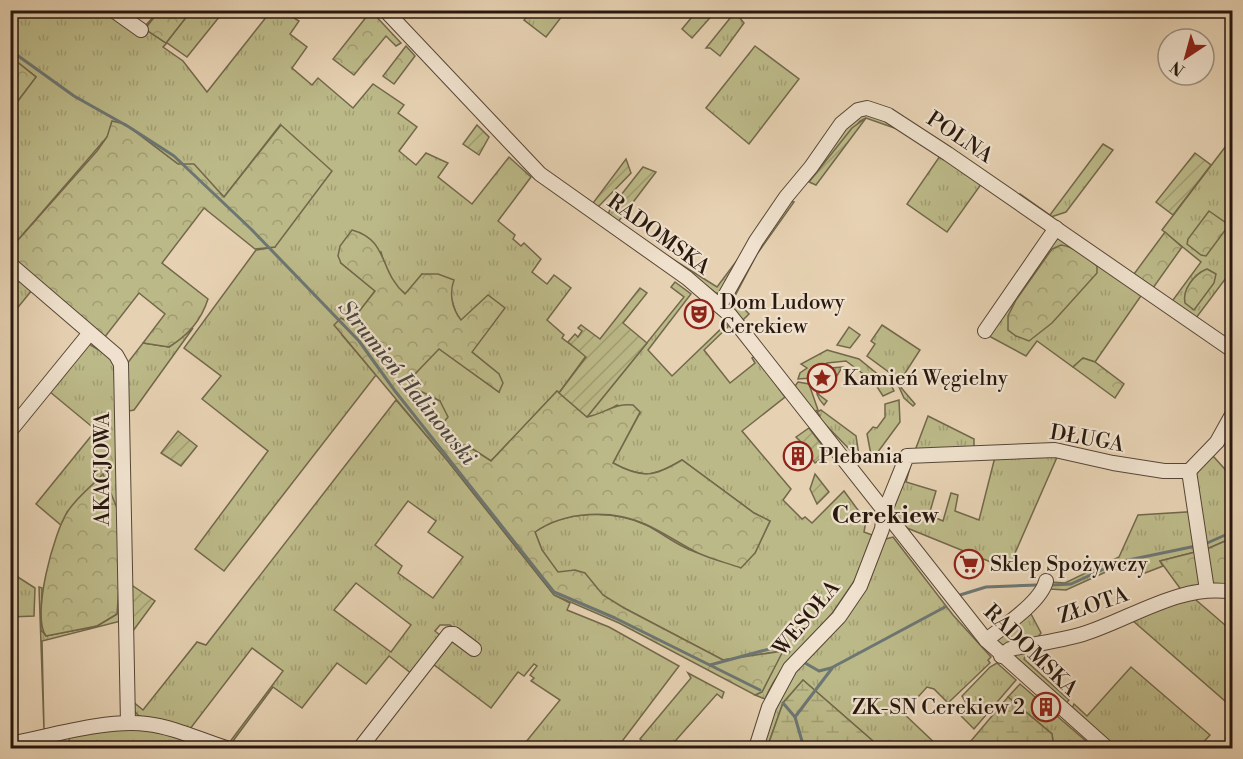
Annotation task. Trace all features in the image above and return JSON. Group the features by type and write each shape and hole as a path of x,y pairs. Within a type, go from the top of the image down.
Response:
{"street":[{"path":"113,10 141,30"},
{"name":"RADOMSKA","path":"385,10 540,174 687,278 720,305 752,340 884,513 986,640 1001,656 1107,748"},
{"name":"POLNA","path":"720,305 756,241 786,197 811,167 841,124 858,110 867,108 888,115 1233,350"},
{"path":"985,331 1056,228"},
{"name":"AKACJOWA","path":"10,264 116,355 122,371 128,723"},
{"path":"10,431 89,334"},
{"path":"1207,590 1189,471 1218,442 1233,415"},
{"name":"DŁUGA","path":"907,456 1055,450 1164,471 1189,471"},
{"name":"WESOŁA","path":"756,748 769,707 785,676 801,655 845,610 860,586 882,529 884,513 907,456"},
{"path":"986,640 1035,600 1044,591 1047,581"},
{"name":"ZŁOTA","path":"1001,656 1010,649 1083,633 1186,594 1207,590 1233,592"},
{"path":"360,748 446,637 454,634 474,649"},
{"path":"10,744 128,723 163,728 226,748"}],"green space":[{"path":"11,11 120,11 144,27 159,11 145,29 166,43 191,11 224,11 187,57 167,43 163,47 183,61 207,92 271,11 283,11 299,21 290,34 307,47 292,68 312,85 318,78 353,108 373,84 404,105 398,113 417,127 399,151 416,165 426,153 448,163 438,177 472,204 509,157 531,177 498,221 515,235 513,239 521,246 524,243 541,259 532,272 547,284 554,275 571,288 547,320 564,335 562,338 586,356 559,393 557,391 491,461 468,446 453,444 440,427 440,401 410,386 415,374 438,348 499,392 499,374 472,352 488,296 461,321 449,292 422,274 406,294 393,284 387,274 381,252 341,263 375,291 342,335 376,375 224,571 195,549 268,451 202,399 221,376 184,348 256,250 275,247 280,125 224,197 212,185 178,164 125,124 107,137 11,248 11,110 36,77 11,57"},
{"path":"159,11 191,11 166,43 145,29"},
{"path":"371,11 401,43 396,46 386,36 354,75 333,59"},
{"path":"531,11 566,11 546,37 524,20"},
{"path":"697,11 716,11 692,38 682,29"},
{"path":"735,12 744,23 720,56 710,48 706,48"},
{"path":"406,46 415,56 394,84 383,76"},
{"path":"755,46 799,79 749,144 706,108"},
{"path":"11,57 36,77 11,110"},
{"path":"878,113 903,131 866,118 860,121 811,179 809,176 843,129 856,116"},
{"path":"866,118 816,185 809,182 852,128"},
{"path":"112,121 125,124 178,164 194,164 224,197 281,125 332,171 275,247 255,249 204,208 162,263 208,299 193,327 169,347 143,343 165,314 139,293 104,338 11,260 11,248 97,151 107,137"},
{"path":"477,125 489,137 479,155 463,144"},
{"path":"1232,138 1232,270 1193,322 1170,304 1201,262 1162,230"},
{"path":"1103,144 1113,150 1066,212 1048,218 1019,197 1020,194 1050,215"},
{"path":"942,153 982,183 947,232 907,204"},
{"path":"1195,153 1211,165 1173,215 1156,202"},
{"path":"626,159 631,173 598,207 593,203"},
{"path":"643,167 656,172 618,222 608,215 610,209"},
{"path":"787,200 794,202 757,254 734,298 749,314 743,320 728,304"},
{"path":"1209,211 1229,225 1206,256 1201,255 1187,244 1188,239"},
{"path":"352,230 372,241 391,276 405,294 422,274 438,274 454,280 452,301 461,320 488,295 505,308 472,352 499,374 503,383 499,392 439,349 415,374 410,386 440,401 448,417 440,427 453,444 468,446 491,461 557,391 587,417 615,407 633,405 640,412 613,463 632,472 648,474 664,470 682,460 754,513 770,521 755,553 741,568 698,553 645,524 618,516 589,514 574,516 547,525 535,532 542,550 558,572 575,570 585,573 603,595 723,660 783,651 762,692 755,695 619,623 554,595 447,460 334,325 341,318 350,323 375,291 341,263 338,256 340,246"},
{"path":"1165,232 1182,247 1153,288 1134,274"},
{"path":"1057,237 1143,293 1095,362 1083,358 1073,367 1037,341 1026,356 987,335"},
{"path":"1061,245 1076,250 1089,259 1097,266 1097,273 1052,323 1029,341 1016,336 1008,330 1008,316 1016,300 1052,249"},
{"path":"744,251 723,293 716,293 666,255 717,287"},
{"path":"11,269 32,290 11,316"},
{"path":"1207,269 1216,274 1214,283 1194,310 1185,303 1185,293 1194,279"},
{"path":"675,282 691,294 648,350 672,376 726,324 728,327 704,350 730,383 755,363 752,358 755,356 785,397 742,431 791,489 783,500 802,519 805,517 812,523 844,491 866,521 864,532 872,535 858,574 847,595 792,657 765,699 755,695 762,692 782,651 723,660 624,608 567,587 542,550 535,532 547,525 575,516 619,516 646,525 699,553 755,553 770,521 754,513 682,460 656,473 648,474 632,472 613,463 640,413 617,405 600,415 587,417 684,297 671,287"},
{"path":"640,288 647,293 623,323 647,343 587,417 559,393 586,357 568,342 575,334 578,337 582,331 578,328 581,325 600,339"},
{"path":"882,325 920,350 898,384 915,404 913,406 904,398 894,376 867,356 875,344 871,341"},
{"path":"849,327 860,335 850,348 837,345"},
{"path":"193,328 134,410 126,409 126,365 143,343 169,347"},
{"path":"89,344 114,359 119,513 67,512 62,526 36,504 96,430 50,392"},
{"path":"827,350 859,359 891,385 894,391 883,396 874,382 846,361 827,363 813,378 798,379 800,373 807,368 801,364"},
{"path":"1083,358 1095,362 1124,384 1115,398 1073,367"},
{"path":"843,367 853,372 850,378 850,375 841,369 835,379 825,374 819,380 824,388 818,394 827,401 824,405 817,395 818,380 830,368"},
{"path":"798,382 809,384 818,410 814,412 795,386"},
{"path":"396,400 447,460 554,595 570,603 567,610 609,627 679,666 617,748 521,748 560,700 531,681 534,678 530,675 537,666 534,664 524,676 518,672 491,708 433,664 450,638 477,646 450,625 440,625 435,631 441,636 412,674 389,656 366,684 337,663 302,708 273,687 233,741 249,748 229,743 283,671 252,648 190,729 139,716 134,711 132,701 143,710 197,642 206,645","holes":["408,501 436,521 428,532 463,557 433,598 398,573 402,566 375,545","356,583 411,625 391,652 334,610"]},
{"path":"899,400 900,422 872,460 867,434 873,427 877,428 885,417 885,404"},
{"path":"821,410 856,436 859,455 855,455 818,417 820,416 817,412"},
{"path":"928,416 974,439 974,447 918,451 916,448"},
{"path":"809,428 828,453 815,463 805,450 807,448 796,437"},
{"path":"178,431 197,446 181,466 161,453"},
{"path":"1033,452 1061,453 1061,455 1058,455 1008,569 907,528 923,550 920,550 892,513 912,460 906,482 936,491 929,515 943,521 951,493 958,495 955,511 979,520 995,457 942,460"},
{"path":"1213,456 1232,477 1232,538 1207,549 1160,561 1163,566 1145,573 1140,562 1108,571 1066,590 1050,589 1051,582 1065,583 1119,557 1138,515 1202,511 1194,472"},
{"path":"103,474 119,513 120,573 117,614 97,626 46,636 42,626 43,593 51,554 62,521 80,496"},
{"path":"815,474 829,492 817,504 810,489"},
{"path":"893,537 953,615 991,657 988,660 990,663 948,703 934,689 927,687 908,708 901,711 940,748 881,748 803,680 783,703 767,748 760,748 798,666 882,540"},
{"path":"1232,538 1232,588 1182,591 1160,561 1207,549"},
{"path":"10,572 35,588 34,616 11,617"},
{"path":"133,586 155,601 130,635 129,592"},
{"path":"39,587 42,588 41,630 46,636 97,626 117,614 118,591 121,591 121,621 42,641 44,730"},
{"path":"1197,595 1196,600 1232,631 1232,707 1132,620"},
{"path":"1030,612 1041,633 1038,637 1008,646 995,643 997,636"},
{"path":"1023,649 1027,654 1024,659 1069,700 1066,703 1019,666 1011,653"},
{"path":"997,663 1016,680 974,729 958,713 966,703 962,696 990,667"},
{"path":"1131,667 1210,735 1198,748 1114,748 1071,711 1074,704 1087,716"},
{"path":"688,673 724,692 722,698 717,694 669,748 651,748 640,739 691,678"},
{"path":"803,680 881,748 767,748 783,703"},
{"path":"1020,684 1094,748 1047,748 1053,742 1052,734 1008,697"},
{"path":"1008,697 1052,734 1053,742 1047,748 965,748"},
{"path":"121,728 144,728 214,748 69,748 69,737"}],"waterway":[{"name":"Strumień Halinowski","path":"10,50 74,96 174,156 251,229 359,341 395,391 554,592 615,618 760,690"},
{"name":"Strumień Halinowski","path":"1205,544 1232,532"},
{"name":"Strumień Halinowski","path":"1052,585 1071,584 1119,562 1196,546"},
{"name":"Strumień Halinowski","path":"960,595 986,587 1037,585"},
{"name":"Strumień Halinowski","path":"795,717 833,667 945,607"},
{"path":"710,665 779,647 789,652"},
{"path":"805,663 819,671 831,668"},
{"path":"783,703 795,717 804,748"}],"place":[{"name":"Dom Ludowy Cerekiew","path":"699,314"},
{"name":"Kamień Węgielny","path":"822,378"},
{"name":"Plebania","path":"798,456"},
{"name":"Sklep Spożywczy","path":"969,564"},
{"name":"ZK-SN Cerekiew 2","path":"1046,707"}],"district":[{"name":"Cerekiew","path":"885,515"}]}
